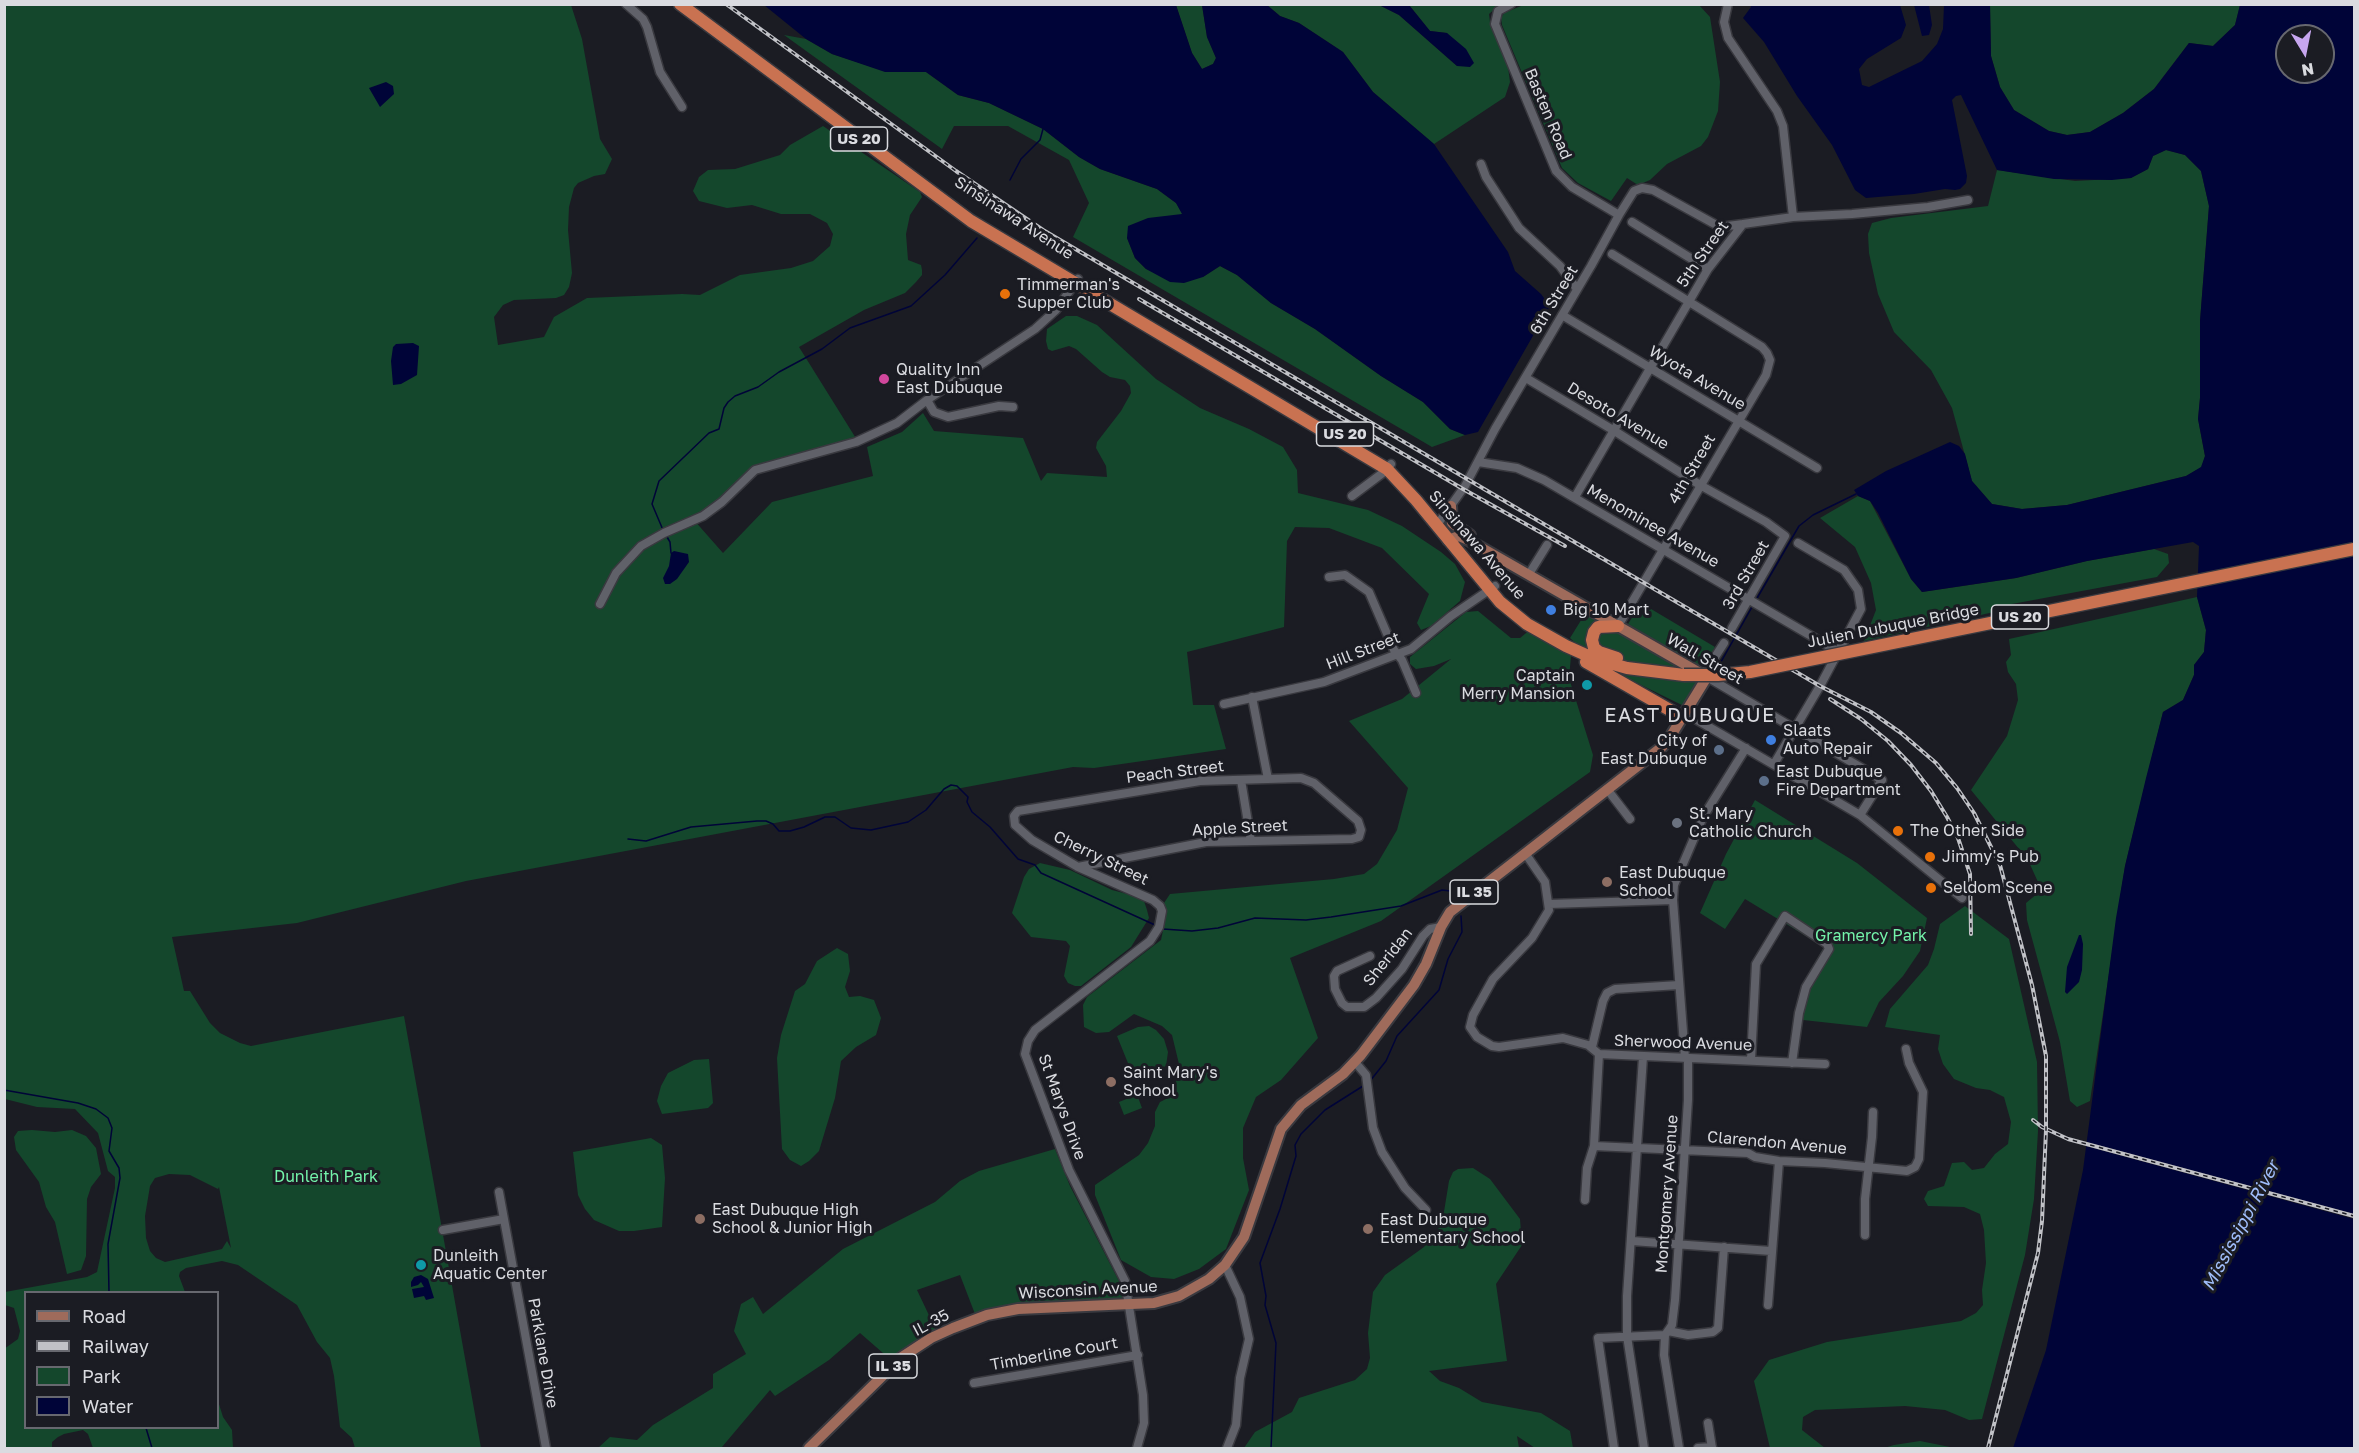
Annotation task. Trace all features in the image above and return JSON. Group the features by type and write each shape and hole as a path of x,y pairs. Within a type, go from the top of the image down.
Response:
{"highway":[{"name":"Sinsinawa Avenue","path":"680,4 963,215 1375,452 1513,613 1548,636 1594,659 1616,666 1664,672"},
{"name":"Sinsinawa Avenue","path":"692,4 942,192 1076,281"},
{"name":"Julien Dubuque Bridge","path":"1664,672 1684,675 1718,675 1750,672 2355,549"},
{"name":"Sinsinawa Avenue","path":"1492,588 1522,612 1568,641 1609,659 1664,672"},
{"path":"1597,613 1598,627 1592,636 1594,648 1629,663"},
{"path":"1598,627 1618,626"},
{"path":"1548,636 1578,657 1683,715"},
{"path":"1650,672 1643,677 1642,684 1645,690 1683,715"}],"main road":[{"path":"1451,506 1451,519 1454,525 1482,542 1488,550"},
{"name":"Wall Street","path":"1450,538 1464,538 1488,550 1707,677"},
{"name":"IL 35","path":"1683,715 1707,677"},
{"name":"Wisconsin Avenue","path":"996,1313 1039,1307 1154,1303 1179,1296 1209,1279 1225,1265 1240,1245 1251,1222 1272,1151 1281,1129 1301,1105 1355,1062 1414,985 1426,964 1441,927 1458,905 1666,743 1683,715"},
{"name":"IL-35","path":"809,1449 888,1370 910,1352 953,1328 996,1313"}],"street":[{"path":"626,4 643,19 660,72 682,107"},
{"name":"Basten Road","path":"1511,4 1498,11 1495,24 1556,171 1568,184 1619,214"},
{"path":"1728,4 1725,22 1728,38 1777,111 1783,126 1793,217"},
{"path":"1481,164 1486,177 1519,228 1560,266 1577,289"},
{"name":"6th Street","path":"1438,523 1465,486 1619,214 1636,189 1645,188 1658,193 1718,226 1743,224"},
{"name":"5th Street","path":"1575,497 1688,302 1708,270 1743,224 1793,217 1882,211 1968,200"},
{"path":"1632,222 1708,270"},
{"path":"1612,254 1688,302"},
{"path":"600,604 616,573 640,546 703,516 722,502 755,470 840,447 872,436 897,423 927,400 1035,329 1056,310 1076,281"},
{"name":"4th Street","path":"1618,626 1766,375 1770,357 1762,347 1688,302"},
{"name":"Wyota Avenue","path":"1562,315 1817,468"},
{"name":"Desoto Avenue","path":"1526,378 1613,429 1700,485 1766,522 1785,536"},
{"path":"927,400 934,412 948,417 999,406 1013,408"},
{"name":"Menominee Avenue","path":"1478,462 1521,469 1575,497 1838,651"},
{"path":"1352,496 1389,466"},
{"name":"3rd Street","path":"1732,628 1753,602 1785,536"},
{"path":"1774,764 1861,609 1858,590 1849,576 1836,564 1798,543"},
{"path":"1529,574 1547,545"},
{"path":"1329,577 1346,574 1368,592 1416,693"},
{"name":"Hill Street","path":"1224,704 1324,682 1415,647 1451,616 1492,588"},
{"path":"1707,677 1706,671 1724,644"},
{"name":"Wall Street","path":"1707,677 1882,780 1860,815"},
{"path":"1252,697 1268,779"},
{"path":"1683,715 1746,748 1860,815 1962,898"},
{"name":"Montgomery Avenue","path":"1679,1449 1664,1355 1666,1333 1673,1319 1688,1100 1673,900 1676,877 1698,828 1711,802 1746,748"},
{"name":"Peach Street","path":"1014,818 1018,811 1200,781 1301,778 1311,780 1358,821 1361,828"},
{"path":"1241,780 1251,841"},
{"path":"1608,789 1630,819"},
{"name":"Cherry Street","path":"1014,818 1015,825 1032,840 1078,867 1157,903 1162,916 1157,930"},
{"name":"Apple Street","path":"1078,867 1206,842 1352,839 1360,835 1361,828"},
{"path":"1525,854 1545,882 1549,904 1673,900"},
{"name":"Sherwood Avenue","path":"1549,904 1548,912 1537,932 1493,979 1473,1015 1470,1027 1477,1037 1492,1046 1563,1038 1592,1047 1599,1054 1825,1065"},
{"path":"1751,1060 1756,964 1785,916 1827,944 1829,949 1806,987 1799,1013 1792,1063"},
{"name":"Sheridan","path":"1370,956 1337,972 1334,976 1333,982 1342,1003 1347,1007 1360,1008 1368,1005 1402,969 1423,936 1430,929 1441,927"},
{"name":"St Marys Drive","path":"1137,1449 1144,1423 1143,1386 1125,1281 1069,1170 1027,1064 1026,1048 1035,1030 1144,946 1157,930"},
{"path":"1592,1047 1607,993 1615,989 1680,985"},
{"name":"Clarendon Avenue","path":"1594,1146 1748,1153 1755,1157 1779,1161 1907,1171 1918,1163 1923,1092 1909,1063 1906,1049"},
{"path":"1586,1200 1587,1168 1594,1146 1599,1054"},
{"path":"1643,1057 1627,1296 1627,1336 1644,1449"},
{"path":"1355,1062 1366,1075 1373,1128 1382,1152 1404,1188 1426,1210"},
{"path":"1865,1235 1865,1205 1873,1112"},
{"path":"1768,1305 1779,1161"},
{"name":"Parklane Drive","path":"499,1192 546,1449"},
{"path":"443,1230 504,1219"},
{"path":"1632,1241 1771,1251"},
{"path":"1614,1449 1598,1338 1713,1332 1718,1328 1724,1247"},
{"path":"1225,1265 1240,1297 1249,1339 1240,1378 1236,1425 1227,1449"},
{"name":"Timberline Court","path":"974,1383 1138,1354"},
{"path":"1698,1449 1712,1448 1708,1423"}],"green space":[{"path":"1526,4 1699,5 1710,17 1720,82 1718,111 1708,137 1701,146 1667,164 1650,180 1638,185 1627,178 1611,201 1578,183 1562,168 1502,25 1501,18 1504,13"},
{"name":"Dunleith Park","path":"5,5 571,5 582,39 600,139 612,159 605,174 578,183 574,188 569,207 568,230 572,273 569,287 564,295 556,298 514,300 503,305 494,317 498,345 544,337 554,317 587,298 700,295 740,275 791,268 813,261 830,246 833,234 827,223 810,214 781,214 752,205 727,208 699,201 693,191 699,177 708,170 735,169 780,155 790,145 823,126 920,192 922,197 910,215 906,234 908,260 921,265 922,275 905,293 864,310 799,347 857,440 755,467 744,474 720,499 693,519 723,553 772,502 873,476 867,447 902,432 923,413 934,431 1023,438 1041,481 1047,473 1107,477 1106,466 1096,448 1097,442 1121,411 1131,393 1130,386 1125,380 1110,377 1102,372 1076,349 1069,346 1052,351 1048,349 1047,329 1066,316 1077,316 1097,325 1156,379 1200,408 1249,429 1283,447 1297,470 1298,493 1368,510 1402,526 1455,564 1465,582 1460,601 1431,626 1421,630 1417,623 1429,594 1382,548 1329,528 1295,527 1287,541 1284,627 1187,652 1193,705 1214,705 1226,749 1094,768 1073,767 466,881 297,923 172,937 184,991 190,991 210,1023 220,1033 240,1043 251,1046 404,1016 481,1448 355,1448 352,1438 340,1427 330,1358 317,1342 297,1305 238,1265 222,1261 186,1268 180,1272 179,1276 185,1291 24,1291 24,1429 219,1429 219,1404 223,1417 232,1430 233,1448 93,1448 88,1434 83,1430 58,1437 52,1442 52,1448 5,1448 4,1349 18,1339 20,1331 14,1308 5,1305 5,1292 87,1277 97,1272 115,1188 115,1177 108,1171 98,1133 75,1109 37,1107 5,1099","holes":["169,1174 190,1175 218,1189 219,1187 231,1248 227,1241 222,1249 165,1262 156,1258 150,1251 146,1238 145,1216 150,1186 155,1178"]},
{"path":"1176,5 1202,5 1207,37 1216,58 1213,64 1202,69 1192,53"},
{"path":"1267,5 1379,5 1399,15 1457,66 1447,33 1430,31 1409,5 1499,5 1489,14 1508,67 1510,82 1505,97 1434,144 1373,92 1343,52 1299,23 1280,16"},
{"path":"1990,5 2240,5 2235,25 2213,46 2189,43 2154,89 2123,113 2090,132 2067,135 2049,131 2014,110 2000,87 1991,56"},
{"path":"784,35 806,39 832,54 885,71 926,72 958,95 989,103 1043,129 1079,157 1100,169 1157,189 1176,203 1183,214 1127,238 1135,258 1146,269 1203,277 1220,266 1237,275 1271,303 1315,329 1381,376 1423,402 1450,429 1465,435 1432,447 1073,237 1089,203 1069,160 1008,126 954,126 942,149"},
{"path":"2166,150 2185,155 2201,171 2209,206 2200,321 2198,419 2205,456 2202,467 2186,476 2067,505 2022,509 1992,504 1972,481 1952,408 1931,370 1894,332 1878,294 1869,253 1868,234 1872,223 1891,218 1988,206 1997,170 2075,181 2131,178 2148,169 2153,156"},
{"path":"1858,496 1870,501 1911,579 1922,592 2016,578 2087,561 2154,549 2168,554 2169,563 2157,577 2012,604 1994,612 1864,641 1876,610 1871,583 1855,547 1820,518"},
{"path":"2197,597 2206,630 2204,652 2194,665 2194,675 2183,700 2163,712 2125,866 2090,1101 2077,1107 2070,1101 2060,1042 2027,920 2026,903 2038,893 2038,882 2028,860 1971,790 2007,736 2018,700 2016,684 2008,672 2006,662 2011,655 2009,639"},
{"path":"1641,603 1715,647 1703,668 1628,624"},
{"path":"1588,609 1705,678 1686,707 1598,664 1570,638"},
{"path":"1478,611 1511,638 1520,638 1531,629 1571,656 1569,678 1593,755 1590,772 1381,921 1290,958 1318,1038 1281,1080 1256,1097 1243,1128 1243,1158 1249,1190 1226,1249 1199,1269 1174,1279 1151,1277 1121,1260 1095,1195 1095,1185 1139,1155 1148,1143 1155,1126 1155,1112 1160,1102 1170,1097 1176,1081 1179,1064 1172,1035 1162,1026 1134,1014 1109,1032 1096,1033 1084,1027 1083,1005 1087,997 1161,940 1167,911 1164,903 1170,894 1334,879 1364,874 1377,864 1397,830 1408,788 1349,721 1402,699 1451,659 1434,666 1416,669 1410,664 1410,657 1466,612"},
{"name":"Gramercy Park","path":"1755,800 1857,863 1927,918 1920,951 1903,976 1879,1002 1867,1027 1794,1019 1803,983 1824,947 1745,899 1725,929 1700,913 1726,854"},
{"path":"1040,863 1070,870 1112,890 1135,896 1144,901 1147,910 1149,918 1131,947 1081,986 1068,983 1064,976 1070,946 1066,941 1031,937 1012,913 1024,877 1029,869"},
{"path":"1965,906 2009,939 2037,1062 2038,1131 2034,1199 2025,1255 1982,1419 1969,1420 1945,1410 1905,1406 1815,1410 1803,1417 1802,1430 1825,1448 1770,1448 1754,1381 1769,1360 1827,1342 1961,1321 1976,1313 1983,1305 1982,1290 1986,1263 1984,1230 1980,1214 1964,1207 1928,1206 1924,1199 1928,1191 1944,1186 1952,1163 1964,1162 1972,1170 1984,1168 1995,1154 2008,1144 2011,1122 2004,1097 1990,1090 1976,1088 1954,1079 1943,1064 1938,1049 1940,1035 1885,1027 1890,1009 1928,965 1940,924"},
{"path":"837,948 848,954 850,971 845,987 849,997 860,996 874,1000 881,1018 876,1035 856,1047 841,1061 835,1098 819,1151 801,1166 790,1160 782,1149 777,1058 781,1035 795,991 805,984 817,961"},
{"path":"1149,1026 1164,1039 1168,1052 1166,1066 1142,1076 1132,1073 1117,1036 1138,1027"},
{"path":"709,1059 713,1103 708,1108 662,1114 657,1101 668,1073 694,1060"},
{"path":"1136,1092 1142,1108 1124,1115 1119,1102"},
{"path":"72,1130 86,1136 96,1148 101,1174 91,1187 87,1199 86,1256 81,1270 67,1274 55,1222 46,1207 39,1182 16,1150 14,1137 18,1131 55,1132"},
{"path":"651,1138 662,1145 665,1178 662,1227 619,1231 594,1220 578,1195 573,1152"},
{"path":"1055,1149 1070,1186 1122,1287 1124,1295 1120,1300 1014,1304 975,1314 960,1275 917,1290 936,1330 891,1360 860,1333 829,1360 775,1396 770,1390 723,1448 598,1448 610,1437 637,1440 653,1425 713,1388 713,1374 746,1354 734,1331 741,1304 753,1297 763,1314 843,1249 935,1202 960,1181 979,1171"},
{"path":"1473,1168 1490,1179 1520,1219 1522,1245 1496,1284 1507,1361 1429,1371 1440,1381 1459,1388 1482,1402 1541,1413 1570,1431 1573,1448 1535,1448 1517,1436 1519,1448 1244,1448 1255,1432 1292,1412 1299,1398 1355,1380 1367,1369 1370,1358 1368,1333 1373,1292 1385,1275 1424,1247 1442,1224 1449,1181 1453,1172 1458,1169"},
{"path":"1920,1441 1955,1448 1884,1448 1894,1445"}],"water":[{"path":"764,5 1176,5 1192,53 1202,69 1213,64 1216,58 1207,37 1202,5 1267,5 1280,16 1299,23 1343,52 1373,92 1434,144 1508,252 1515,271 1541,294 1550,306 1478,432 1465,435 1450,429 1423,402 1381,376 1315,329 1271,303 1237,275 1220,266 1203,277 1184,283 1170,282 1146,269 1135,258 1127,238 1128,226 1148,218 1182,214 1176,203 1157,189 1100,169 1079,157 1043,129 989,103 958,95 926,72 885,72 832,54 806,39"},
{"path":"1379,5 1409,5 1430,31 1447,33 1466,49 1474,63 1470,67 1457,66 1399,15"},
{"name":"Mississippi River","path":"1750,5 1900,5 1906,25 1901,38 1867,59 1859,69 1862,85 1869,87 1922,61 1937,44 1943,29 1944,5 1990,5 1991,56 2000,87 2014,110 2049,131 2067,135 2090,132 2123,113 2154,89 2189,43 2213,46 2235,25 2240,5 2354,5 2354,1448 2013,1448 2046,1350 2083,1170 2116,918 2125,866 2146,778 2163,712 2183,700 2194,675 2194,665 2204,652 2206,630 2197,597 2199,546 2193,542 2087,561 2016,578 1922,592 1911,579 1870,501 1858,496 1854,490 1886,471 1950,442 1959,446 1965,454 1972,481 1992,504 2022,509 2067,505 2186,476 2201,467 2205,456 2198,419 2200,321 2209,206 2201,171 2185,155 2166,150 2153,156 2148,169 2131,178 2054,179 1997,170 1961,95 1952,100 1967,176 1966,183 1960,189 1955,190 1945,189 1866,198 1855,190 1832,145 1797,96 1764,42 1743,18 1751,7"},
{"path":"1914,5 1929,5 1932,25 1929,35 1922,36"},
{"path":"386,82 393,86 394,94 380,107 369,88"},
{"path":"413,343 419,346 417,375 401,384 393,385 391,361 393,347 396,344"},
{"path":"674,551 688,554 689,562 677,579 670,584 665,584 663,578 669,566 671,553"},
{"path":"2079,935 2081,935 2083,944 2082,970 2079,982 2067,994 2065,992 2067,967"},
{"path":"421,1275 428,1279 434,1298 426,1300 424,1296 414,1298 412,1289 424,1287 421,1282 411,1287 411,1282 414,1277"}],"pier":[{"path":"2083,1141 2354,1214 2354,1219 2082,1145"}],"waterway":[{"path":"1010,180 1021,159 1040,140 1043,129"},
{"path":"663,530 652,504 659,481 709,433 719,429 724,408 728,402 822,349 850,328 911,306 945,275 977,238"},
{"path":"1756,600 1799,526 1813,515 1856,494"},
{"path":"667,537 671,553"},
{"path":"1717,669 1752,607"},
{"path":"628,839 646,841 691,827 757,821 773,824 779,831 790,831 825,817 835,817 851,828 871,830 908,822 926,810 944,789 951,785 957,786 968,797 967,802 972,812 990,827 1018,859 1035,865 1041,873 1155,925"},
{"path":"1163,929 1192,931 1218,928 1255,918 1306,920 1331,917 1401,906 1442,890 1459,892"},
{"path":"1370,1081 1386,1061 1397,1036 1439,990 1448,959 1462,932 1461,916"},
{"path":"1271,1448 1276,1343 1265,1305 1266,1296 1260,1263 1280,1209 1296,1156 1295,1145 1301,1134 1325,1110 1363,1086"},
{"path":"4,1090 78,1103 96,1109 108,1118 112,1128 109,1151 119,1168 120,1178 108,1244 109,1291"},
{"path":"146,1429 152,1448"}],"railway":[{"path":"726,4 956,171 1043,230 1820,686 1871,712 1901,733 1936,763 1974,813 2000,865 2032,985 2046,1056 2046,1130 2042,1221 2038,1253 1988,1448"},
{"path":"1139,299 1463,489 1565,546"},
{"path":"1830,699 1861,719 1888,741 1911,765 1947,817 1958,838 1970,874 1971,934"},
{"path":"2033,1120 2042,1127 2068,1139 2354,1216"}],"place":[{"name":"Timmerman's Supper Club","path":"1005,294"},
{"name":"Quality Inn East Dubuque","path":"884,379"},
{"name":"Big 10 Mart","path":"1551,610"},
{"name":"Captain Merry Mansion","path":"1587,685"},
{"name":"Slaats Auto Repair","path":"1771,740"},
{"name":"City of East Dubuque","path":"1719,750"},
{"name":"East Dubuque Fire Department","path":"1764,781"},
{"name":"St. Mary Catholic Church","path":"1677,823"},
{"name":"The Other Side","path":"1898,831"},
{"name":"Jimmy's Pub","path":"1930,857"},
{"name":"East Dubuque School","path":"1607,882"},
{"name":"Seldom Scene","path":"1931,888"},
{"name":"Saint Mary's School","path":"1111,1082"},
{"name":"East Dubuque High School & Junior High","path":"700,1219"},
{"name":"East Dubuque Elementary School","path":"1368,1229"},
{"name":"Dunleith Aquatic Center","path":"421,1265"}],"district":[{"name":"EAST DUBUQUE","path":"1690,716"}]}
